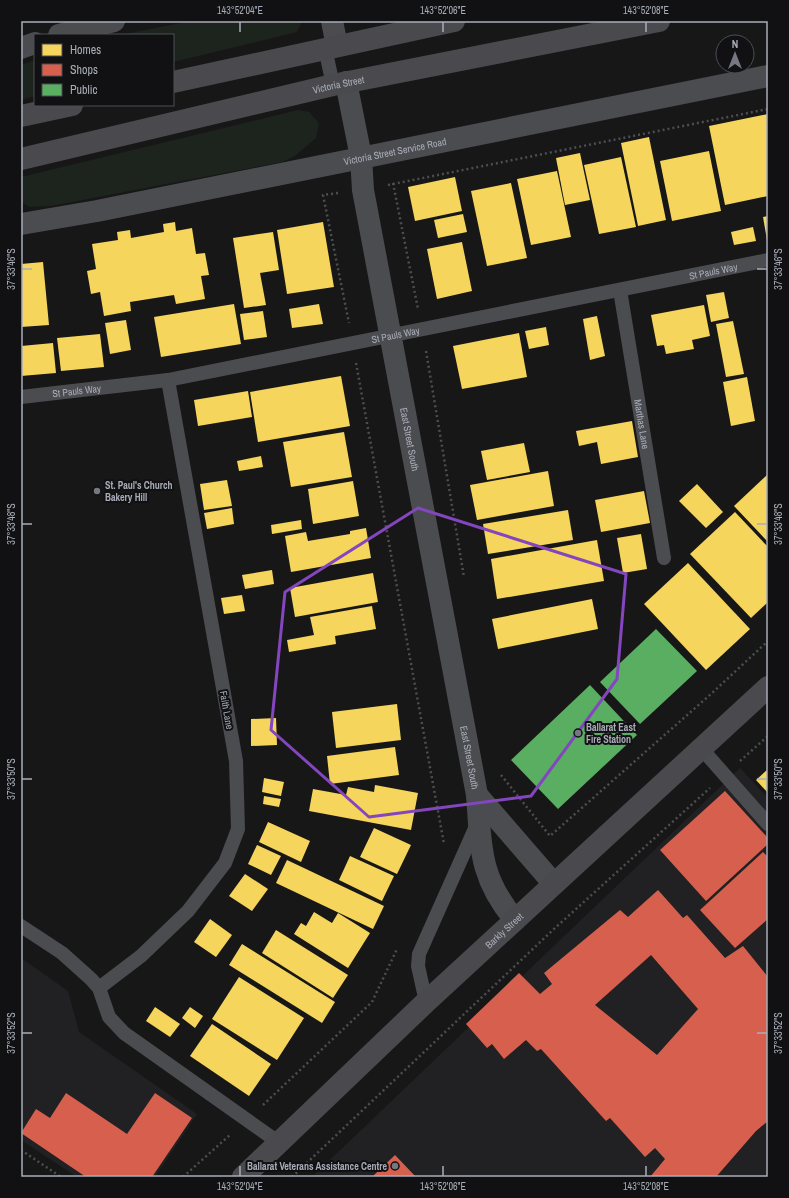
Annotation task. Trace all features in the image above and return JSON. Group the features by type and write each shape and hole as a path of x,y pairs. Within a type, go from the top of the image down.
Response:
{"street":[{"path":"63,34 114,21"},
{"path":"331,47 332,21"},
{"path":"174,82 454,21"},
{"name":"Victoria Street","path":"21,158 340,84 659,21"},
{"path":"21,48 34,43"},
{"name":"Victoria Street Service Road","path":"21,224 97,211 768,76"},
{"name":"East Street South","path":"340,84 361,157 363,190 477,795 482,855 490,883 500,902 515,920"},
{"path":"21,116 67,106"},
{"name":"Barkly Street","path":"243,1177 426,1002 768,687"},
{"name":"East Street South","path":"477,795 554,884"}],"lane":[{"path":"331,47 340,84"},
{"name":"St Pauls Way","path":"21,397 168,380 768,260"},
{"name":"Marthas Lane","path":"620,290 664,558"},
{"name":"Faith Lane","path":"99,988 141,956 188,911 225,863 238,829 236,761 168,380"},
{"path":"701,748 768,824"},
{"path":"426,1002 418,966 419,954 479,819"},
{"path":"21,926 62,953 99,988 109,1017 124,1033 278,1142"}],"path":[{"path":"465,581 422,329 393,183 768,109"},
{"path":"323,195 349,325"},
{"path":"356,365 444,846"},
{"path":"496,770 550,836 705,699 768,641"},
{"path":"292,1177 549,933 768,736"},
{"path":"183,1177 248,1120 372,1002 398,946"},
{"path":"21,1150 61,1177"}],"highlighted area":[{"path":"418,508 626,574 617,679 531,796 369,817 271,730 285,592"}],"shaded area":[{"path":"191,21 302,21 297,32 174,62 174,34 125,34"},
{"path":"34,60 34,96 21,100 21,65"},
{"path":"298,110 309,112 319,123 316,138 295,156 282,162 51,206 30,207 21,202 21,177"},
{"path":"740,768 768,798 768,1177 312,1177"},
{"path":"21,958 68,991 79,1032 197,1114 155,1177 77,1177 21,1140"}],"building: Homes":[{"path":"768,114 768,196 725,205 709,126"},
{"path":"649,137 666,220 638,226 621,143"},
{"path":"709,151 721,211 672,221 660,161"},
{"path":"580,153 590,200 565,205 556,158"},
{"path":"621,157 636,227 599,234 584,165"},
{"path":"557,171 571,237 531,245 517,179"},
{"path":"455,177 462,211 415,221 408,187"},
{"path":"511,183 527,258 487,266 471,191"},
{"path":"463,214 467,232 438,238 434,220"},
{"path":"768,216 768,240 767,240 763,217"},
{"path":"175,222 176,231 192,228 196,254 205,253 209,275 201,276 205,299 176,304 174,295 130,302 131,311 104,316 100,292 91,294 87,271 96,269 92,244 118,240 117,232 130,230 131,238 164,232 163,224"},
{"path":"323,222 334,287 287,294 277,230"},
{"path":"753,227 756,241 734,245 731,232"},
{"path":"273,232 279,270 260,273 266,305 244,308 233,238"},
{"path":"462,242 472,291 437,299 427,249"},
{"path":"43,262 49,325 21,327 21,264"},
{"path":"724,292 729,318 711,322 706,295"},
{"path":"234,304 241,344 161,357 154,317"},
{"path":"319,304 323,324 292,328 289,309"},
{"path":"704,305 710,336 692,340 694,349 666,354 664,345 657,346 651,315"},
{"path":"263,311 267,337 244,340 240,314"},
{"path":"597,316 605,356 590,360 583,319"},
{"path":"126,320 131,350 110,354 105,323"},
{"path":"733,321 744,374 726,377 716,324"},
{"path":"546,327 549,345 529,349 525,331"},
{"path":"519,333 527,377 462,389 453,346"},
{"path":"100,334 104,367 61,371 57,338"},
{"path":"53,343 56,373 21,376 21,346"},
{"path":"341,376 350,426 258,442 250,392"},
{"path":"747,377 755,421 731,426 723,382"},
{"path":"248,391 252,417 198,426 194,400"},
{"path":"632,421 638,457 601,464 597,442 579,446 576,431"},
{"path":"344,432 352,477 291,487 283,442"},
{"path":"524,443 530,472 487,480 481,451"},
{"path":"261,456 263,467 239,471 237,461"},
{"path":"548,471 554,506 477,520 470,485"},
{"path":"768,474 768,542 734,506"},
{"path":"227,480 232,506 204,510 200,484"},
{"path":"353,481 359,516 313,524 308,489"},
{"path":"697,484 723,512 706,528 679,501"},
{"path":"644,491 650,523 601,532 595,500"},
{"path":"232,508 234,524 207,529 204,513"},
{"path":"568,510 573,540 488,554 483,524"},
{"path":"735,512 768,547 768,602 751,618 690,554"},
{"path":"301,520 302,529 272,534 271,525"},
{"path":"366,528 371,558 291,572 285,536 306,532 308,541 350,534 350,531"},
{"path":"641,534 647,569 623,573 617,538"},
{"path":"597,540 604,581 497,599 491,559"},
{"path":"688,563 750,629 706,670 644,604"},
{"path":"272,570 274,584 245,589 242,575"},
{"path":"373,573 378,602 295,617 290,588"},
{"path":"242,595 245,611 224,614 221,598"},
{"path":"592,599 598,629 498,649 492,619"},
{"path":"372,606 376,629 335,636 336,644 289,652 287,640 314,635 310,617"},
{"path":"397,704 401,740 336,748 332,712"},
{"path":"276,718 277,745 251,746 251,719"},
{"path":"395,747 399,775 330,784 327,756"},
{"path":"768,769 768,793 756,780"},
{"path":"264,778 284,782 281,796 262,792"},
{"path":"375,785 418,793 411,830 309,811 313,789 346,795 348,787 374,792"},
{"path":"264,796 281,799 279,807 263,804"},
{"path":"268,822 310,841 301,862 259,842"},
{"path":"374,828 411,845 397,874 360,857"},
{"path":"257,845 281,856 271,875 248,864"},
{"path":"350,856 394,876 382,901 339,880"},
{"path":"287,860 384,906 373,929 276,883"},
{"path":"245,874 268,889 252,911 229,896"},
{"path":"314,912 332,923 338,913 370,933 348,968 294,934 301,923 306,926"},
{"path":"210,919 232,935 216,957 194,942"},
{"path":"276,930 348,975 333,998 262,953"},
{"path":"242,944 335,1002 322,1023 229,965"},
{"path":"239,977 304,1018 277,1060 212,1019"},
{"path":"155,1007 180,1024 170,1037 146,1021"},
{"path":"190,1007 203,1016 195,1028 182,1018"},
{"path":"212,1024 271,1064 249,1096 190,1056"}],"building: Shops":[{"path":"725,791 768,838 768,844 706,901 660,850"},
{"path":"763,852 768,857 768,919 735,948 700,910"},
{"path":"658,890 683,918 687,915 725,958 743,946 768,977 768,1121 756,1131 716,1177 650,1177 665,1159 655,1148 645,1157 610,1118 606,1121 541,1049 537,1051 526,1040 504,1059 492,1044 487,1048 466,1024 519,973 540,994 552,984 544,973 620,910 628,917","holes":["651,955 698,1009 657,1055 595,1005"]},
{"path":"66,1093 127,1134 155,1093 192,1118 152,1177 86,1177 21,1133 36,1109 50,1118"},
{"name":"Ballarat Veterans Assistance Centre","path":"395,1155 416,1177 372,1177"}],"building: Public":[{"path":"656,629 697,671 640,724 600,682"},
{"path":"590,685 637,735 558,809 511,760"}],"place":[{"name":"St. Paul's Church Bakery Hill","path":"97,491"},
{"name":"Ballarat East Fire Station","path":"578,733"},
{"name":"Ballarat Veterans Assistance Centre","path":"395,1166"}]}
